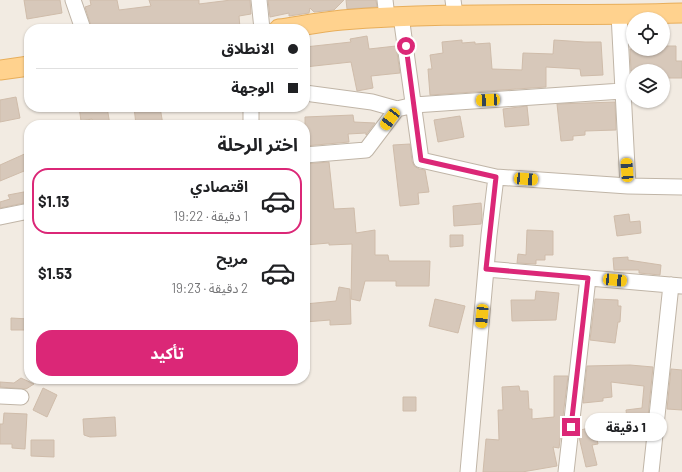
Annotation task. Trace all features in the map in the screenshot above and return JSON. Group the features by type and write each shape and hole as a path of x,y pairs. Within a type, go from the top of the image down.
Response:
{"main road":[{"path":"310,24 391,11 454,7 619,14 682,13"},
{"path":"0,70 24,67"}],"street":[{"path":"73,0 81,24"},
{"path":"259,0 261,24"},
{"path":"391,11 414,105 421,160 496,177 628,186 682,187"},
{"path":"619,14 628,186"},
{"path":"310,95 372,102 397,109 414,105 622,91"},
{"path":"310,155 366,150 397,109"},
{"path":"468,472 486,269 496,177"},
{"path":"0,217 24,212"},
{"path":"486,269 676,285 651,472"},
{"path":"566,472 588,278"},
{"path":"0,396 21,397"}],"building":[{"path":"24,0 60,0 62,13 27,19"},
{"path":"90,0 117,0 119,10 151,6 149,0 199,0 199,4 231,0 250,0 251,14 239,16 240,24 90,24 85,7 91,5"},
{"path":"268,0 344,0 334,10 314,12 310,8 309,13 289,16 289,13 270,17"},
{"path":"346,0 376,0 377,7 347,9"},
{"path":"367,36 369,49 396,46 400,73 371,76 373,88 357,91 351,62 310,66 310,46 351,42 350,39"},
{"path":"462,40 462,43 490,43 492,69 522,70 523,53 553,54 554,40 601,42 603,75 581,76 580,69 546,67 546,87 430,95 428,69 432,69 430,55 443,53 442,42"},
{"path":"670,46 676,46 676,61 682,61 682,78 670,78 670,64 631,64 630,56 670,56"},
{"path":"16,97 20,118 0,122 0,100"},
{"path":"615,102 616,130 585,131 585,135 573,136 573,140 561,141 557,104"},
{"path":"527,106 529,125 505,127 503,109"},
{"path":"80,112 108,112 109,120 92,119 81,120"},
{"path":"135,112 161,112 162,120 135,120"},
{"path":"353,115 354,122 375,123 366,135 366,133 348,134 349,142 310,146 310,120 305,120 305,117"},
{"path":"460,116 464,137 438,142 434,120"},
{"path":"410,144 412,161 414,166 425,170 429,192 418,193 419,204 400,206 393,145"},
{"path":"24,154 24,171 0,181 0,165"},
{"path":"329,162 334,209 354,208 356,233 375,230 375,255 388,255 389,261 430,261 429,286 396,286 396,281 365,281 360,301 351,299 352,244 329,245 329,243 310,245 310,164"},
{"path":"24,192 24,203 0,208 0,202 10,199 8,195"},
{"path":"481,203 481,224 454,226 453,206"},
{"path":"629,214 630,222 640,221 641,233 617,236 614,216"},
{"path":"527,230 553,231 553,255 545,255 545,260 536,260 536,264 517,263 518,254 526,255"},
{"path":"450,235 463,235 463,246 450,247"},
{"path":"628,257 628,260 661,265 660,275 639,273 639,270 614,270 613,258"},
{"path":"339,287 350,289 351,324 330,325 330,320 310,322 310,304 336,301"},
{"path":"536,291 559,293 556,320 512,321 511,300 535,300"},
{"path":"435,299 465,306 458,333 429,326"},
{"path":"595,299 618,300 618,306 621,306 620,322 618,322 615,343 590,340"},
{"path":"11,318 24,319 24,330 11,330"},
{"path":"630,365 653,367 647,426 628,428 626,410 642,408 644,386 611,382 612,397 603,398 603,401 583,403 587,366"},
{"path":"671,369 682,370 682,410 667,409"},
{"path":"554,376 568,376 559,448 553,447 557,466 522,472 483,472 486,439 499,440 498,410 503,410 502,387 519,386 520,391 528,391 529,409 532,409 532,419 554,417"},
{"path":"21,378 24,379 24,384 34,384 26,389 0,387 0,382 14,383"},
{"path":"43,388 57,395 47,417 33,410"},
{"path":"403,397 416,397 416,411 403,411"},
{"path":"4,413 27,414 25,449 12,448 12,444 0,444 0,424 3,424"},
{"path":"115,417 116,436 90,437 84,435 83,419"},
{"path":"594,427 598,444 592,445 597,465 586,467 579,437 580,430"},
{"path":"31,440 54,440 54,457 31,456"}],"route":[{"path":"406,46 421,160 496,177 486,269 588,278 571,427"}]}
